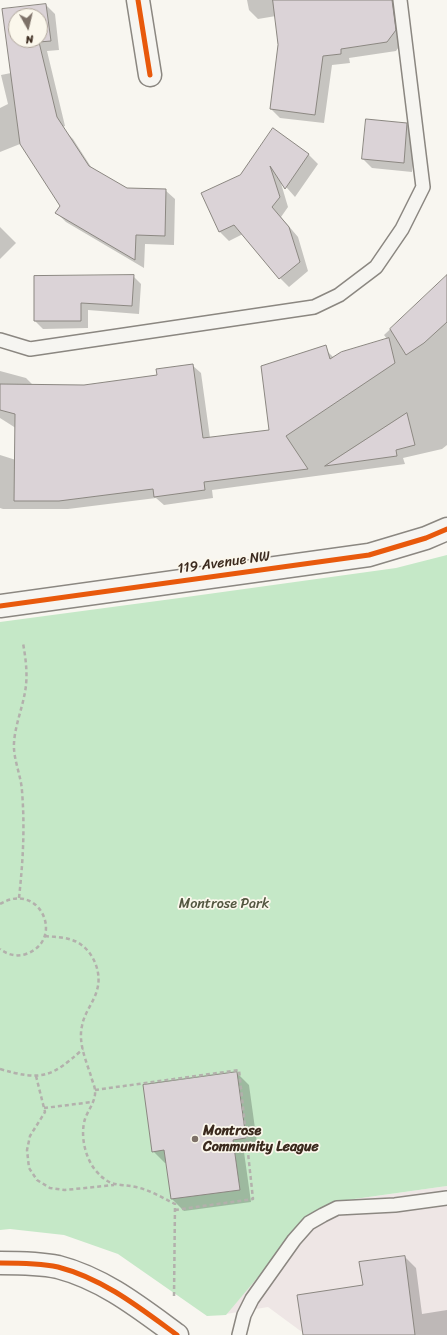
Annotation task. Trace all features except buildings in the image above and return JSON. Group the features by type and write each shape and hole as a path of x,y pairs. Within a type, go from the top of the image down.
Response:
{"street":[{"path":"138,0 150,75"},
{"name":"119 Avenue NW","path":"0,606 369,555 426,538 447,529"},
{"path":"0,1263 22,1263 57,1267 82,1274 126,1297 177,1335"}],"lane":[{"path":"0,340 30,349 314,307 339,295 376,267 402,229 423,187 400,0"},
{"path":"239,1335 244,1316 252,1299 294,1240 309,1224 337,1208 394,1205 447,1198"}],"path":[{"path":"19,898 24,853 24,824 22,787 15,760 14,743 27,677 23,643"},
{"path":"0,904 9,899 19,898 28,900 42,910 46,927 45,936 33,951 24,955 14,956 0,949"},
{"path":"45,936 73,940 84,946 92,956 97,967 98,989 84,1017 82,1027 83,1049 95,1090 95,1097 85,1119 83,1129 84,1142 95,1170 114,1185"},
{"path":"0,1069 23,1075 45,1075 66,1065 83,1049"},
{"path":"95,1090 239,1070 253,1199 175,1210"},
{"path":"36,1076 45,1112 30,1136 27,1150 29,1168 37,1180 50,1188 65,1190 114,1185 137,1187 175,1204 174,1302"},
{"path":"44,1108 92,1102"}],"shaded area":[{"path":"447,1186 447,1335 306,1335 268,1307 226,1314 313,1212 340,1201"}],"green space":[{"name":"Montrose Park","path":"447,555 447,1186 340,1201 313,1212 226,1315 207,1316 118,1254 64,1235 10,1229 0,1230 0,622 396,568"}],"cycle path":[{"path":"138,0 150,75"},
{"path":"0,606 369,555 426,538 447,529"},
{"path":"0,1263 44,1265 75,1272 121,1295 177,1335"}],"place":[{"name":"Montrose Community League","path":"195,1139"}]}
